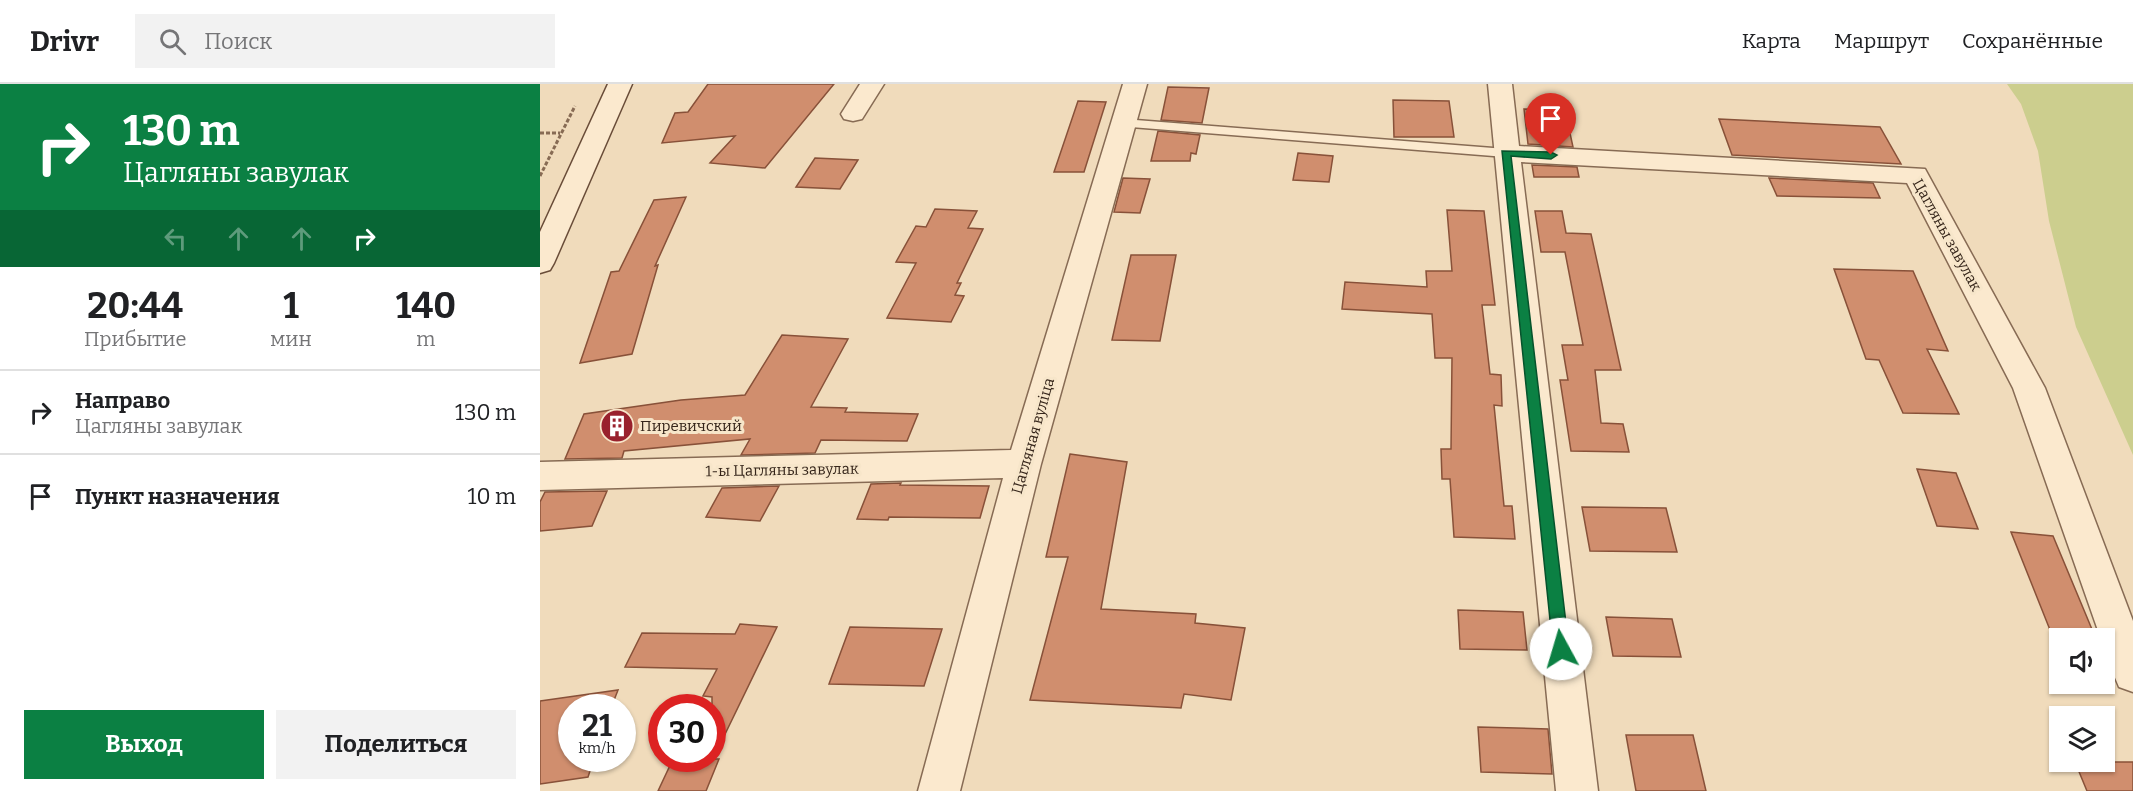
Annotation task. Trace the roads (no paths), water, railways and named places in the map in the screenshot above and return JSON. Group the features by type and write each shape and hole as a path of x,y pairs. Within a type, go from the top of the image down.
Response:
{"street":[{"path":"540,263 620,84"},
{"path":"853,114 872,84"},
{"name":"Цагляная вуліца","path":"939,791 1024,464 1135,84"},
{"path":"1500,84 1577,791"},
{"name":"Цагляны завулак","path":"1506,153 1916,175 2029,388 2133,673"},
{"name":"1-ы Цагляны завулак","path":"540,476 1024,464"}],"lane":[{"path":"1124,123 1506,153"}],"place":[{"name":"Пиревичский","path":"617,426"}]}
